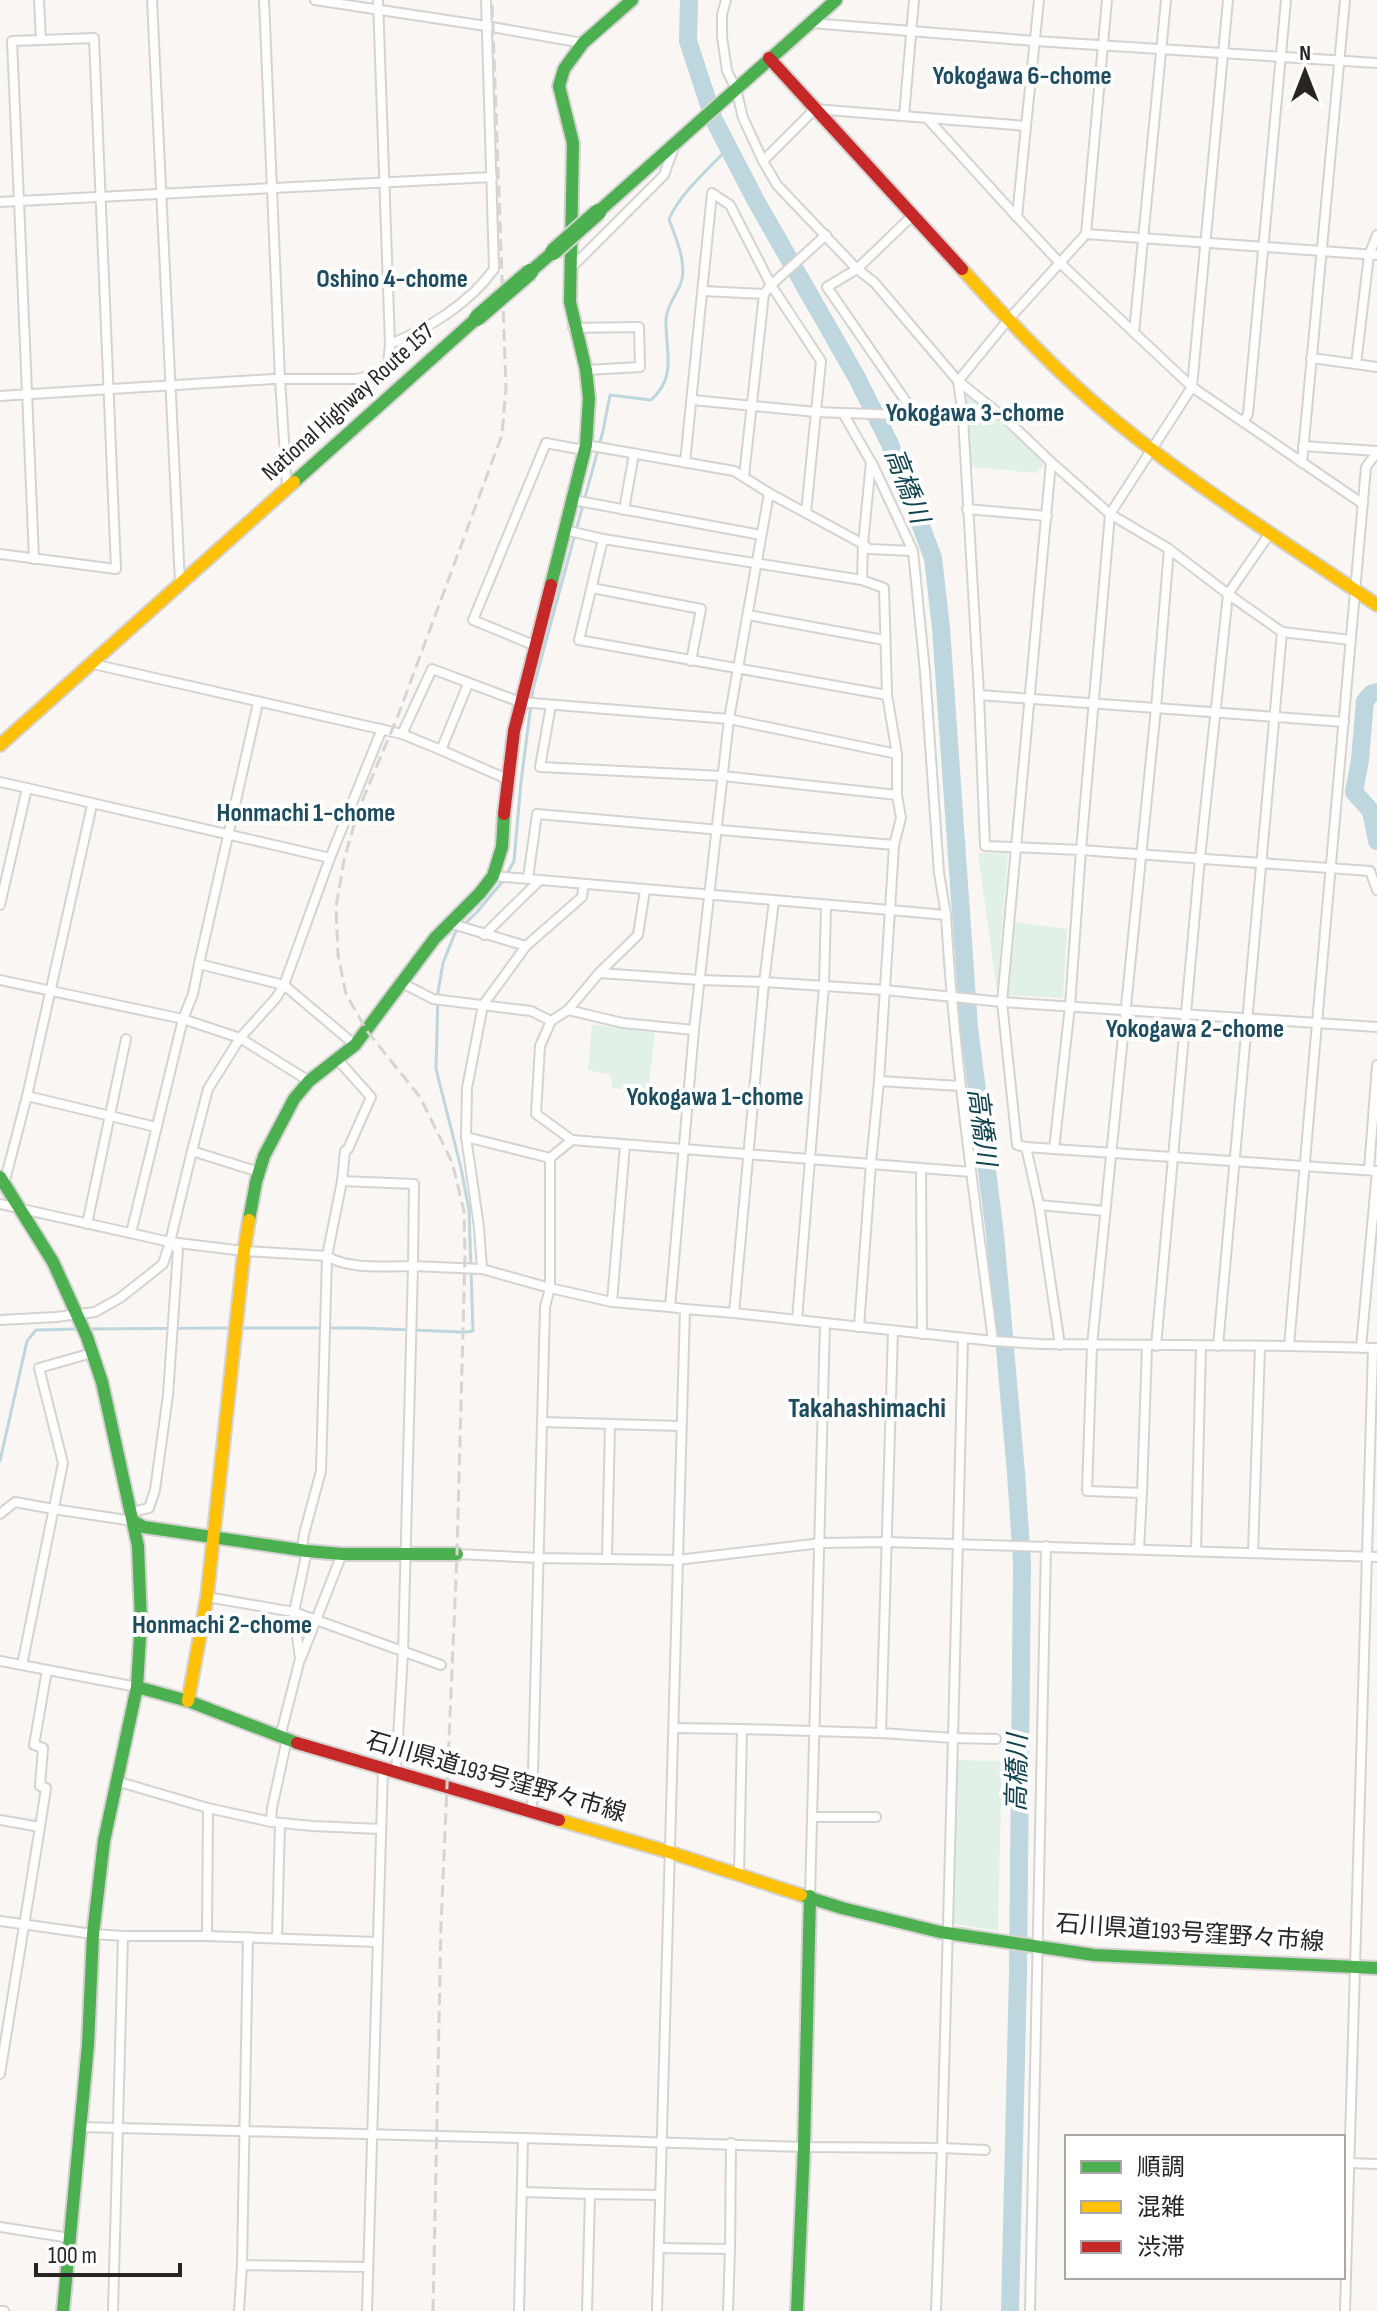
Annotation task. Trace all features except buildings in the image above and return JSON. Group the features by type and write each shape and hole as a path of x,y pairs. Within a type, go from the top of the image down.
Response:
{"main road":[{"path":"188,1701 207,1597 244,1251 264,1156 294,1099 309,1081 355,1045 435,938 480,893 501,877 507,779 536,646 572,532 594,446 587,370 573,328 570,302 573,143 559,86 564,69 583,43 632,0"},
{"name":"National Highway Route 157","path":"0,745 836,0"},
{"path":"769,58 1008,320 1099,407 1179,470 1377,605"},
{"path":"2,1181 5,1206 53,1262 92,1353 102,1382 132,1516 141,1581 137,1687 104,1841 93,1934 88,2045 63,2311"},
{"path":"132,1516 144,1527 304,1550 342,1554 457,1554"},
{"name":"石川県道193号窪野々市線","path":"137,1687 188,1701 283,1738 669,1852 842,1908 948,1933 1094,1955 1377,1968"},
{"path":"797,2311 810,1896"}],"street":[{"path":"39,0 41,40"},
{"path":"152,0 180,584"},
{"path":"264,0 287,488"},
{"path":"315,0 378,5 583,43"},
{"path":"390,344 413,335 459,305 486,281 494,269 486,0"},
{"path":"726,0 722,37 727,71 743,118 777,185 857,269 874,282 958,381 1007,420 1110,514 1169,549 1282,632 1351,640"},
{"path":"904,116 914,0"},
{"path":"1017,217 1039,0"},
{"path":"1107,0 1086,234 958,381 963,417 985,846 1370,871 1377,890"},
{"path":"1134,333 1166,0"},
{"path":"1054,1149 1070,1006 1110,514 1192,387 1228,0"},
{"path":"1243,422 1248,414 1286,0"},
{"path":"1302,463 1345,0"},
{"path":"0,396 280,379 356,379 387,372 390,344 378,5"},
{"path":"810,23 1377,63"},
{"path":"0,554 34,559 116,569 94,38 12,41 34,559"},
{"path":"763,161 815,109 1026,126"},
{"path":"927,118 1059,262 1192,387 1363,504"},
{"path":"571,268 664,175 679,141"},
{"path":"0,202 492,177"},
{"path":"685,463 712,193 730,205 771,285 821,361 806,513"},
{"path":"912,216 857,269 827,287 916,416"},
{"path":"1086,234 1373,255"},
{"path":"744,476 764,294 826,235"},
{"path":"1356,364 1377,235"},
{"path":"703,291 764,294"},
{"path":"573,328 639,327 640,367 587,370"},
{"path":"1311,358 1377,367"},
{"path":"693,400 816,412 963,417"},
{"path":"845,413 913,551 951,998 993,1341"},
{"path":"536,646 473,620 546,443 578,449 594,446 734,471 869,549 913,551"},
{"path":"1303,446 1377,452"},
{"path":"1289,1346 1366,467 1377,452"},
{"path":"624,510 634,454"},
{"path":"862,580 871,462"},
{"path":"1051,462 1016,847 998,1002 1017,1145 1377,1171 1361,1348"},
{"path":"670,1307 694,1030 729,719 769,493"},
{"path":"580,502 761,535"},
{"path":"967,509 1047,516"},
{"path":"572,532 862,580 884,588 887,695 897,754 897,795 901,818 894,845 859,1327"},
{"path":"1139,1549 1152,1346 1174,1157 1200,858 1228,594 1270,533"},
{"path":"603,539 579,640 887,695"},
{"path":"1142,1493 1087,1491 1092,1345 1169,549"},
{"path":"592,588 701,609 691,661"},
{"path":"748,615 884,640"},
{"path":"1218,1346 1282,632"},
{"path":"92,664 402,734 507,779"},
{"path":"402,734 432,669 526,703 729,719 897,754"},
{"path":"441,750 468,684"},
{"path":"979,695 1344,722"},
{"path":"131,1233 183,1019 193,994 258,703"},
{"path":"551,705 540,767 723,776 897,795"},
{"path":"0,1320 81,1324 163,1264 208,1089 240,1038 284,985 330,858 382,729"},
{"path":"0,782 330,858"},
{"path":"0,905 27,788"},
{"path":"2,1181 27,1096 92,805"},
{"path":"528,878 537,814 894,845"},
{"path":"501,877 946,915"},
{"path":"484,935 540,880"},
{"path":"476,1269 479,1227 466,1137 467,1088 483,1005 526,946 582,897 584,884"},
{"path":"645,890 638,935 599,973 568,1010 551,1021 540,1046 536,1114 572,1140 971,1172"},
{"path":"734,1313 774,901"},
{"path":"797,1320 824,986 826,906"},
{"path":"451,924 526,946"},
{"path":"199,964 284,985 355,1045"},
{"path":"599,973 885,990 998,1002 1377,1027"},
{"path":"0,980 183,1019 240,1038 309,1081"},
{"path":"402,983 437,1000 531,1011 551,1021"},
{"path":"568,1010 623,1023 694,1030"},
{"path":"87,1224 126,1039"},
{"path":"300,1659 294,1612 304,1534 321,1471 327,1256 345,1151 371,1097 338,1060"},
{"path":"1369,1170 1377,1065"},
{"path":"879,1081 960,1086"},
{"path":"27,1096 156,1127"},
{"path":"466,1137 550,1158"},
{"path":"550,1158 572,1140"},
{"path":"612,1302 625,1145"},
{"path":"1026,1147 1039,1205 1060,1345"},
{"path":"192,1151 259,1172"},
{"path":"532,1812 545,1307 550,1288 550,1158"},
{"path":"921,1168 922,1334"},
{"path":"342,1181 414,1184 403,1653 380,1829 367,2311"},
{"path":"1039,1205 1105,1211"},
{"path":"5,1206 170,1242 327,1256 335,1261 367,1266 476,1269 612,1302 1040,1344 1375,1348 1372,1557 1345,2311"},
{"path":"0,1514 15,1502 53,1509 132,1516 149,1508 155,1490 168,1395 178,1250 170,1242"},
{"path":"657,2311 685,1309"},
{"path":"810,1896 825,1323"},
{"path":"881,1733 893,1331"},
{"path":"936,2311 963,1338"},
{"path":"1196,1551 1201,1346"},
{"path":"1253,1553 1260,1347"},
{"path":"22,1665 63,1463 39,1368 92,1353"},
{"path":"543,1422 680,1426"},
{"path":"607,1558 610,1424"},
{"path":"457,1554 677,1560 821,1543 887,1542 1372,1557"},
{"path":"1030,2311 1046,1546"},
{"path":"277,1938 276,1822 272,1808 283,1738 300,1659 342,1554"},
{"path":"207,1597 294,1612 441,1665"},
{"path":"0,1661 137,1687"},
{"path":"0,2074 46,1788 40,1786 43,1748 34,1745 47,1670"},
{"path":"674,1728 996,1739"},
{"path":"739,1874 742,1729"},
{"path":"116,1781 208,1808 276,1822 380,1829"},
{"path":"207,1936 208,1808"},
{"path":"812,1817 876,1817"},
{"path":"0,1820 40,1827"},
{"path":"0,1921 123,1936 377,1942"},
{"path":"113,2311 123,1936"},
{"path":"239,2311 248,1937"},
{"path":"79,2127 985,2150"},
{"path":"519,2311 523,2138"},
{"path":"728,2311 731,2143"},
{"path":"1350,2163 1377,2164"},
{"path":"522,2192 660,2195"},
{"path":"587,2311 590,2194"},
{"path":"0,2227 70,2238"},
{"path":"659,2248 730,2249"},
{"path":"242,2265 368,2267"}],"shaded area":[{"path":"963,388 1045,464 1036,473 972,467"},
{"path":"978,853 1008,853 997,992"},
{"path":"1015,922 1067,929 1063,998 1008,995"},
{"path":"592,1024 655,1033 648,1092 613,1088 610,1075 588,1070"},
{"path":"952,1760 1002,1761 998,1931 949,1923"}],"waterway":[{"name":"高橋川","path":"689,0 688,41 714,120 756,201 856,376 890,444 933,558 941,628 969,1027 995,1234 1022,1563 1018,1973 1010,2311"},
{"path":"507,874 514,861 533,689 610,395 651,400 665,382 668,362 666,319 683,271 669,219 688,190 728,148"},
{"path":"1377,692 1365,701 1354,792 1371,811 1377,841"},
{"path":"465,1332 473,1331 469,1210 436,1069 438,992 443,963 455,933 503,881"},
{"path":"87,1329 231,1328"},
{"path":"239,1328 461,1332"},
{"path":"0,1461 27,1341 36,1330 79,1329"}],"railway":[{"path":"433,2311 441,1925 457,1554 464,1211 452,1162 420,1097 367,1031 346,994 338,955 336,907 344,860 358,811 399,713 502,435 506,388 492,0"}],"traffic: fast":[{"path":"551,585 586,445 589,398 586,370 570,302 573,143 559,86 564,69 583,43 632,0"},
{"path":"598,212 836,0"},
{"path":"553,252 598,212"},
{"path":"530,272 553,252"},
{"path":"477,318 530,272"},
{"path":"294,482 477,318"},
{"path":"249,1220 264,1156 294,1099 309,1081 355,1045 435,938 493,876 502,847 504,814"},
{"path":"0,1177 53,1262 87,1337 102,1382 138,1546 141,1621 137,1687 188,1701 297,1743"},
{"path":"133,1521 144,1527 307,1551 457,1554"},
{"path":"63,2311 88,2045 93,1934 104,1841 137,1687"},
{"path":"801,1895 940,1932 1094,1955 1377,1968"},
{"path":"797,2311 810,1896"}],"traffic: slow":[{"path":"962,269 1045,358 1132,434 1200,485 1377,605"},
{"path":"0,745 294,482"},
{"path":"188,1701 207,1597 249,1220"},
{"path":"559,1820 801,1895"}],"traffic: jam":[{"path":"769,58 962,269"},
{"path":"504,814 514,731 551,585"},
{"path":"297,1743 559,1820"}],"district":[{"name":"Yokogawa 6-chome","path":"1022,76"},
{"name":"Oshino 4-chome","path":"392,279"},
{"name":"Yokogawa 3-chome","path":"975,413"},
{"name":"Honmachi 1-chome","path":"306,813"},
{"name":"Yokogawa 2-chome","path":"1195,1029"},
{"name":"Yokogawa 1-chome","path":"715,1097"},
{"name":"Takahashimachi","path":"867,1408"},
{"name":"Honmachi 2-chome","path":"222,1625"}]}
